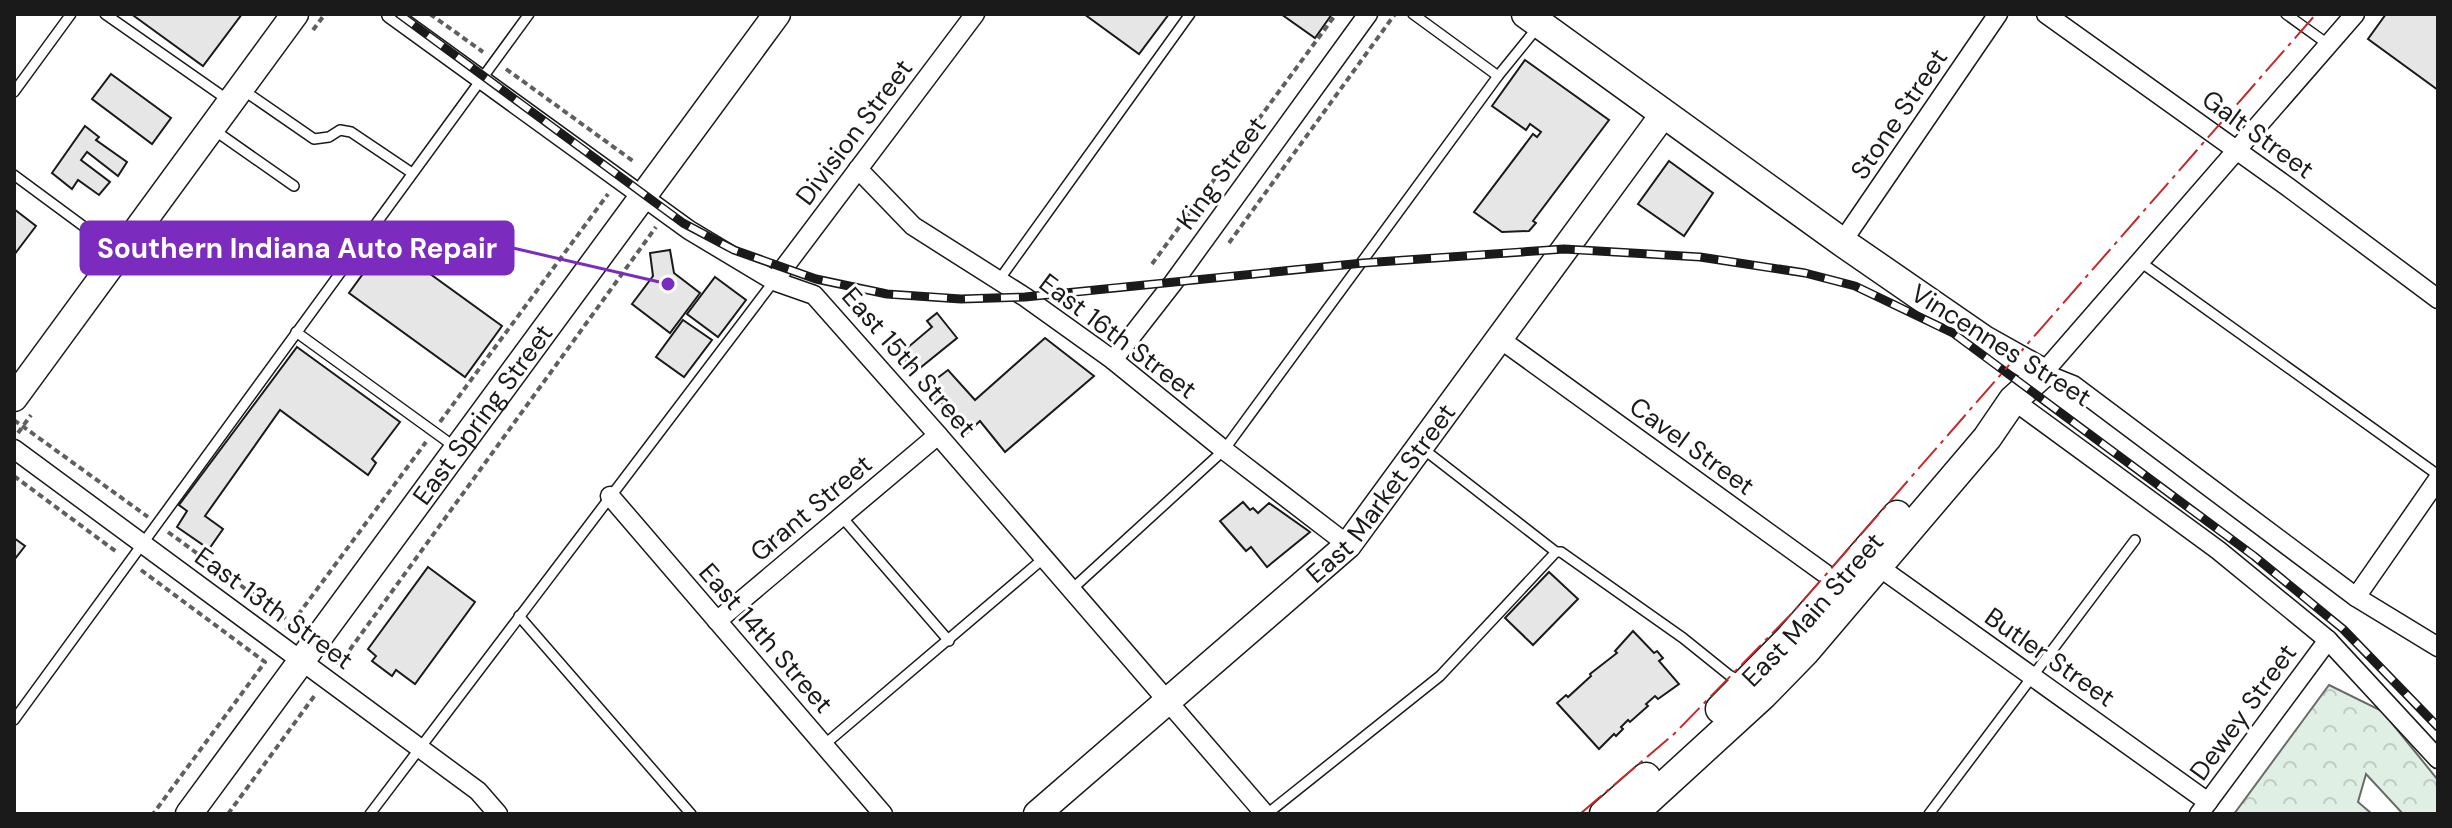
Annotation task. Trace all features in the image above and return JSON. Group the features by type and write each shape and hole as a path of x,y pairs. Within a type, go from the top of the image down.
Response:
{"main road":[{"path":"14,398 295,14"},
{"name":"East Spring Street","path":"189,814 777,14"},
{"name":"Vincennes Street","path":"1538,17 1663,115 1842,242 1984,340 2043,373"},
{"name":"East Market Street","path":"1037,814 1348,545 1663,115"},
{"name":"East Main Street","path":"1638,807 1746,685 1845,589 1987,438 2013,400 2043,373"},
{"name":"East Main Street","path":"1604,814 1638,807 1763,695 1805,652 1845,589"}],"street":[{"name":"East 15th Street","path":"391,14 689,230 774,281 814,295 1266,814"},
{"name":"Division Street","path":"774,281 975,14"},
{"name":"King Street","path":"1113,360 1173,283 1368,14"},
{"name":"Stone Street","path":"1842,242 1998,14"},
{"name":"Galt Street","path":"2046,14 2438,299"},
{"path":"2043,373 2355,14"},
{"name":"East 16th Street","path":"858,169 913,226 999,280 1113,360 1348,545"},
{"name":"Cavel Street","path":"1500,339 1845,589"},
{"name":"Vincennes Street","path":"2043,373 2073,385 2356,597 2438,647"},
{"name":"Vincennes Street","path":"2013,400 2218,550 2328,640 2438,759"},
{"name":"Grant Street","path":"717,621 938,435"},
{"name":"East 13th Street","path":"14,449 478,791 498,814"},
{"path":"2356,597 2438,477"},
{"name":"East 14th Street","path":"610,496 883,814"},
{"name":"Butler Street","path":"1870,561 2033,677 2204,808"},
{"name":"Dewey Street","path":"2204,808 2328,640"}],"lane":[{"path":"14,92 71,14"},
{"path":"105,14 314,139 329,137 340,130 351,132 412,173"},
{"path":"14,720 529,14"},
{"path":"999,280 1190,14"},
{"path":"1413,14 1498,76"},
{"path":"2286,14 2329,45"},
{"path":"1071,590 1224,450 1538,17"},
{"path":"212,128 294,186"},
{"path":"14,175 120,253"},
{"path":"2139,261 2438,477"},
{"path":"370,814 774,281"},
{"path":"296,332 458,449"},
{"path":"1420,446 1556,552 1591,571 1746,685"},
{"path":"841,516 949,641"},
{"path":"1929,814 2135,540"},
{"path":"1266,814 1440,676 1556,552"},
{"path":"824,745 1044,558"},
{"path":"519,616 691,814"}],"path":[{"path":"430,14 633,161"},
{"path":"1152,264 1336,14"},
{"path":"1229,243 1395,14"},
{"path":"153,814 265,662 276,642 609,192"},
{"path":"344,658 656,227"},
{"path":"14,420 292,623"},
{"path":"14,476 265,662"},
{"path":"228,814 314,696"}],"green space":[{"path":"2329,685 2382,711 2438,780 2438,814 2403,814 2366,774 2358,802 2372,814 2234,814"}],"building":[{"path":"135,14 242,14 203,66"},
{"path":"1084,14 1169,14 1139,54"},
{"path":"1281,14 1332,14 1315,38"},
{"path":"2386,14 2438,14 2438,90 2368,39"},
{"path":"1525,60 1609,120 1533,221 1536,223 1529,231 1502,232 1474,212 1533,134 1537,137 1541,132 1530,124 1526,130 1492,106"},
{"path":"111,74 171,118 152,144 92,99"},
{"path":"85,126 99,137 96,140 127,162 118,176 87,152 81,160 110,182 99,195 78,180 72,189 52,173"},
{"path":"1669,161 1713,193 1684,236 1638,204"},
{"path":"14,209 36,226 14,255"},
{"path":"386,242 502,326 465,377 349,293"},
{"path":"670,250 674,273 700,293 670,333 632,304 653,276 650,253"},
{"path":"715,277 746,300 718,337 687,314"},
{"path":"937,313 957,338 915,372 900,354 932,327 927,321"},
{"path":"683,320 712,340 684,377 656,357"},
{"path":"1045,338 1094,376 1005,452 980,421 967,433 927,386 948,370 975,400"},
{"path":"297,347 400,422 372,459 376,463 368,475 280,410 205,516 223,529 209,549 177,527 187,511 179,505"},
{"path":"1243,502 1258,513 1269,503 1310,532 1267,567 1251,547 1246,551 1220,521"},
{"path":"14,538 25,546 14,560"},
{"path":"428,567 475,602 415,684 396,670 392,676 372,661 376,656 368,649"},
{"path":"1549,572 1578,599 1533,645 1505,618"},
{"path":"1633,631 1654,653 1657,651 1663,658 1659,661 1679,684 1658,699 1655,696 1646,704 1648,706 1630,722 1628,720 1616,736 1614,734 1599,749 1557,703 1566,695 1568,697 1590,674 1617,653 1615,651"}],"railway":[{"path":"399,14 683,223 734,250 816,279 887,294 961,299 1025,297 1363,263 1564,249 1700,257 1805,273 1855,286 1953,333 2254,556 2343,629 2438,727"}],"power":[{"path":"1580,814 1674,734 1794,611 2316,14"}],"place":[{"name":"Southern Indiana Auto Repair","path":"668,284"}]}
